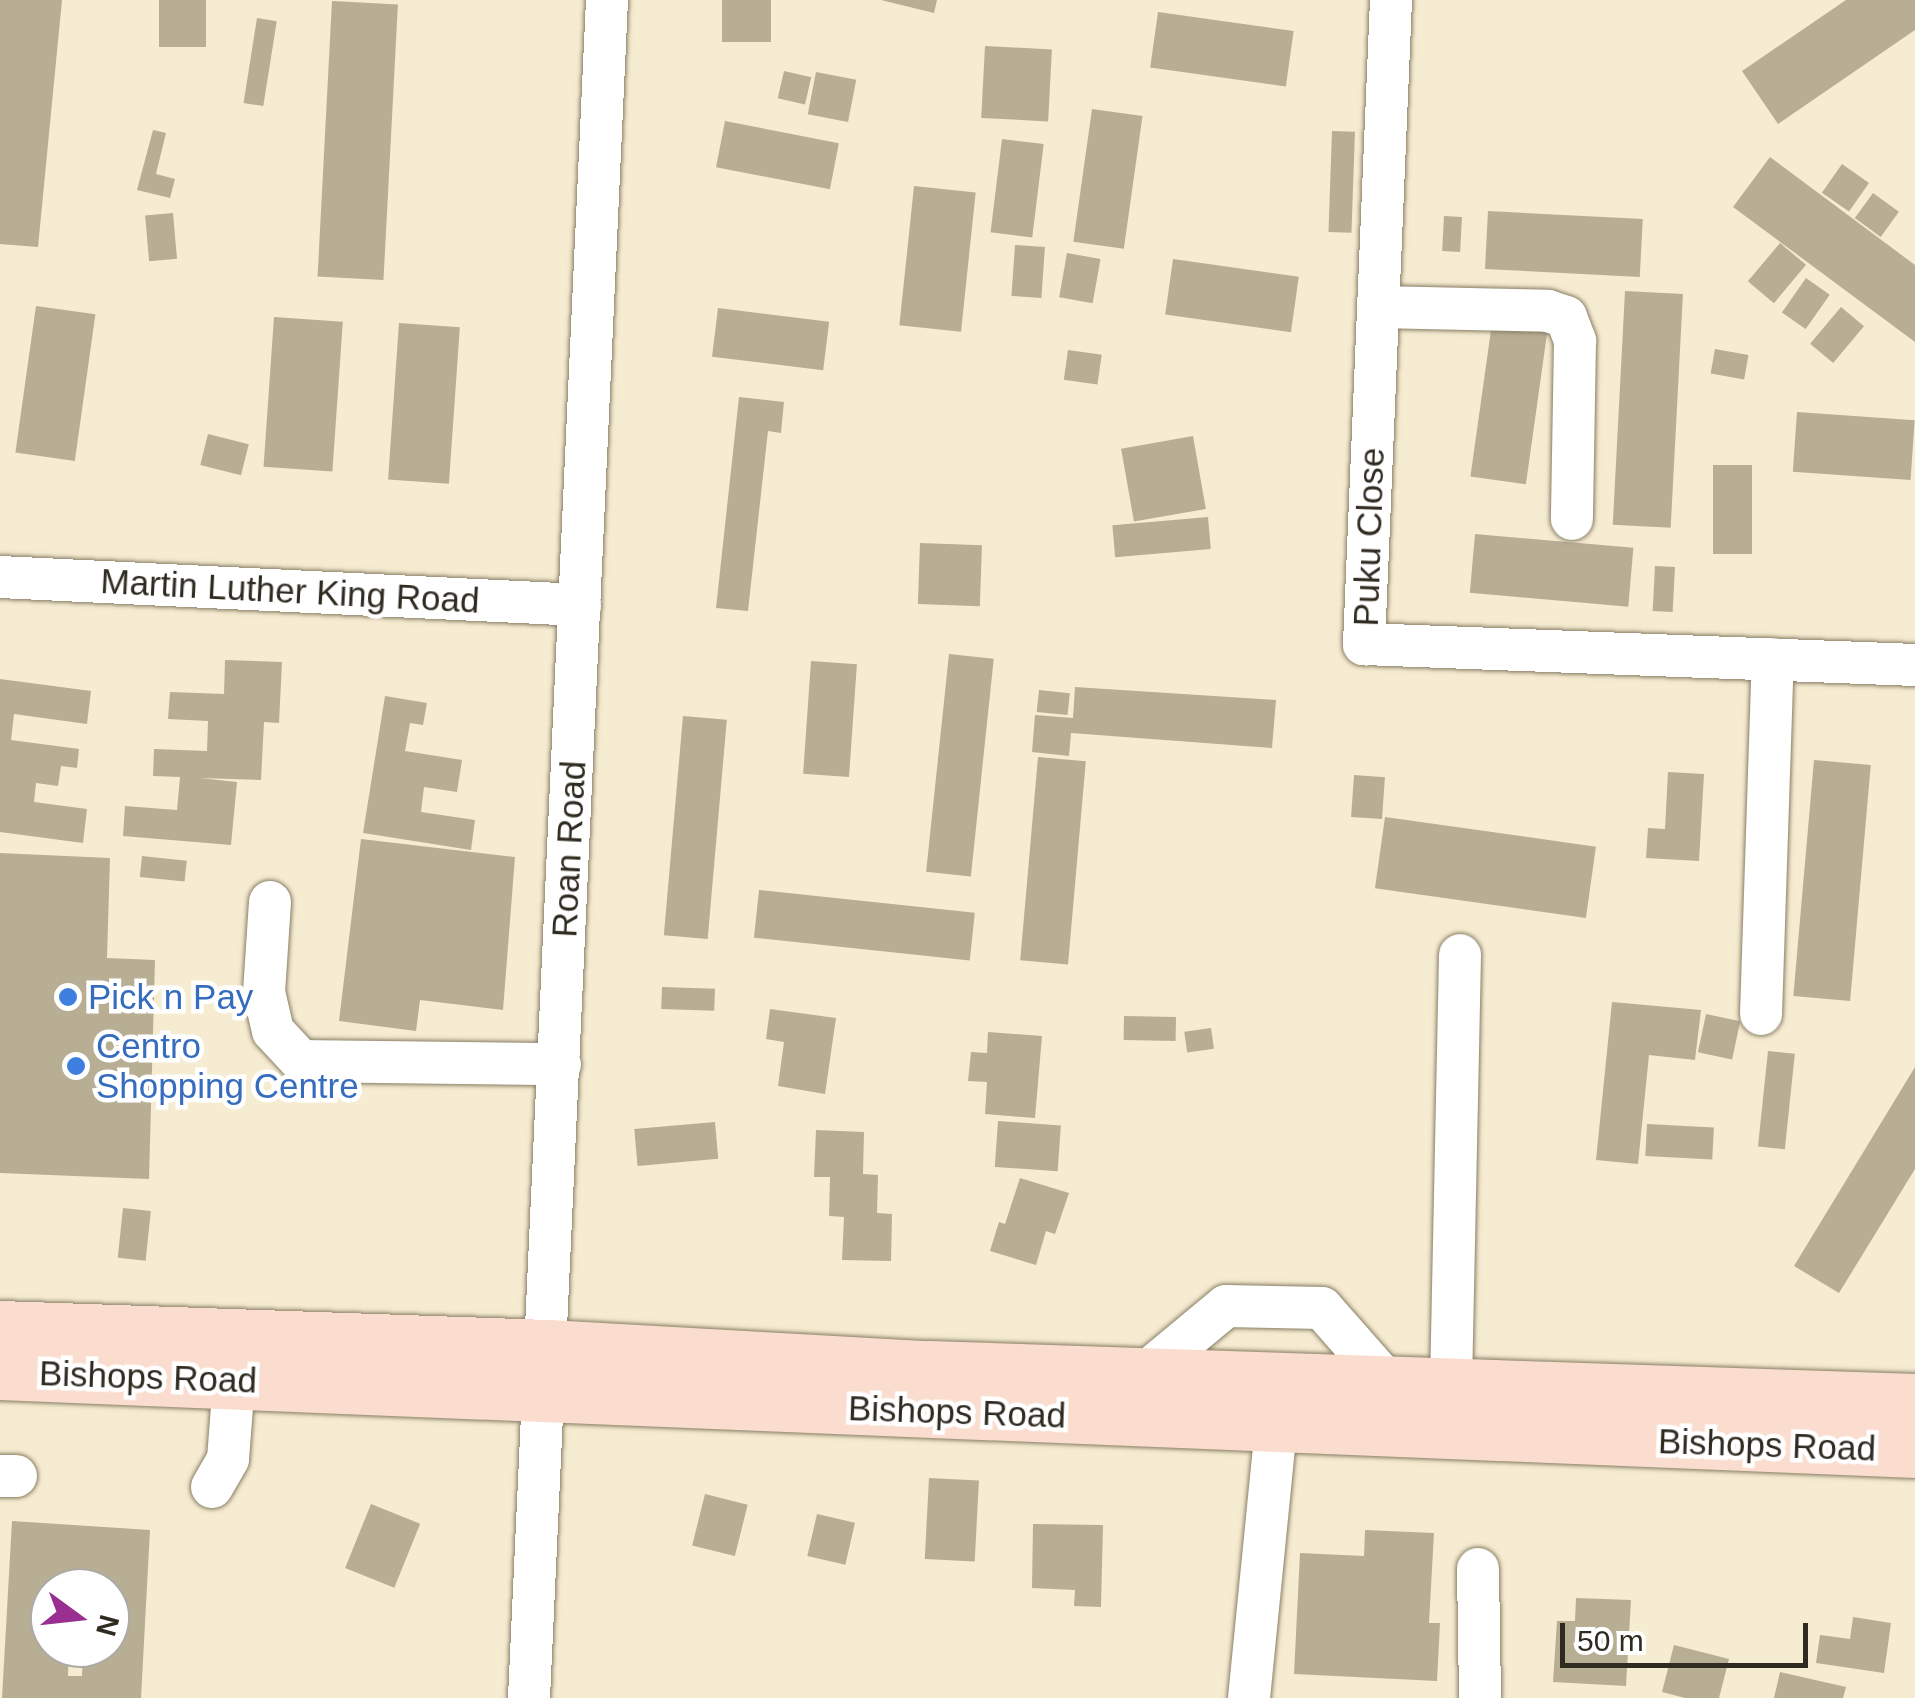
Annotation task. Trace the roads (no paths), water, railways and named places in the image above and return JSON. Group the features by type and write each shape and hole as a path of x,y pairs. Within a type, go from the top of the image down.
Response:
{"main road":[{"name":"Bishops Road","path":"0,1328 1276,1426 1915,1450"},
{"name":"Bishops Road","path":"0,1372 234,1381 546,1370 1142,1375 1915,1401"}],"street":[{"name":"Roan Road","path":"530,1698 606,0"},
{"name":"Puku Close","path":"1391,0 1364,644 1915,664"},
{"path":"1378,307 1548,311 1566,317 1575,342 1572,519"},
{"name":"Martin Luther King Road","path":"0,577 580,605"},
{"path":"1761,1014 1773,659"},
{"path":"270,902 264,992 273,1031 301,1061 560,1064"},
{"path":"1451,1385 1460,956"},
{"path":"1142,1375 1226,1306 1322,1308 1388,1383"},
{"path":"212,1488 228,1459 234,1381"},
{"path":"1249,1698 1276,1426"},
{"path":"1478,1569 1480,1698"}],"place":[{"name":"Pick n Pay","path":"68,997"},
{"name":"Centro Shopping Centre","path":"76,1066"}]}
